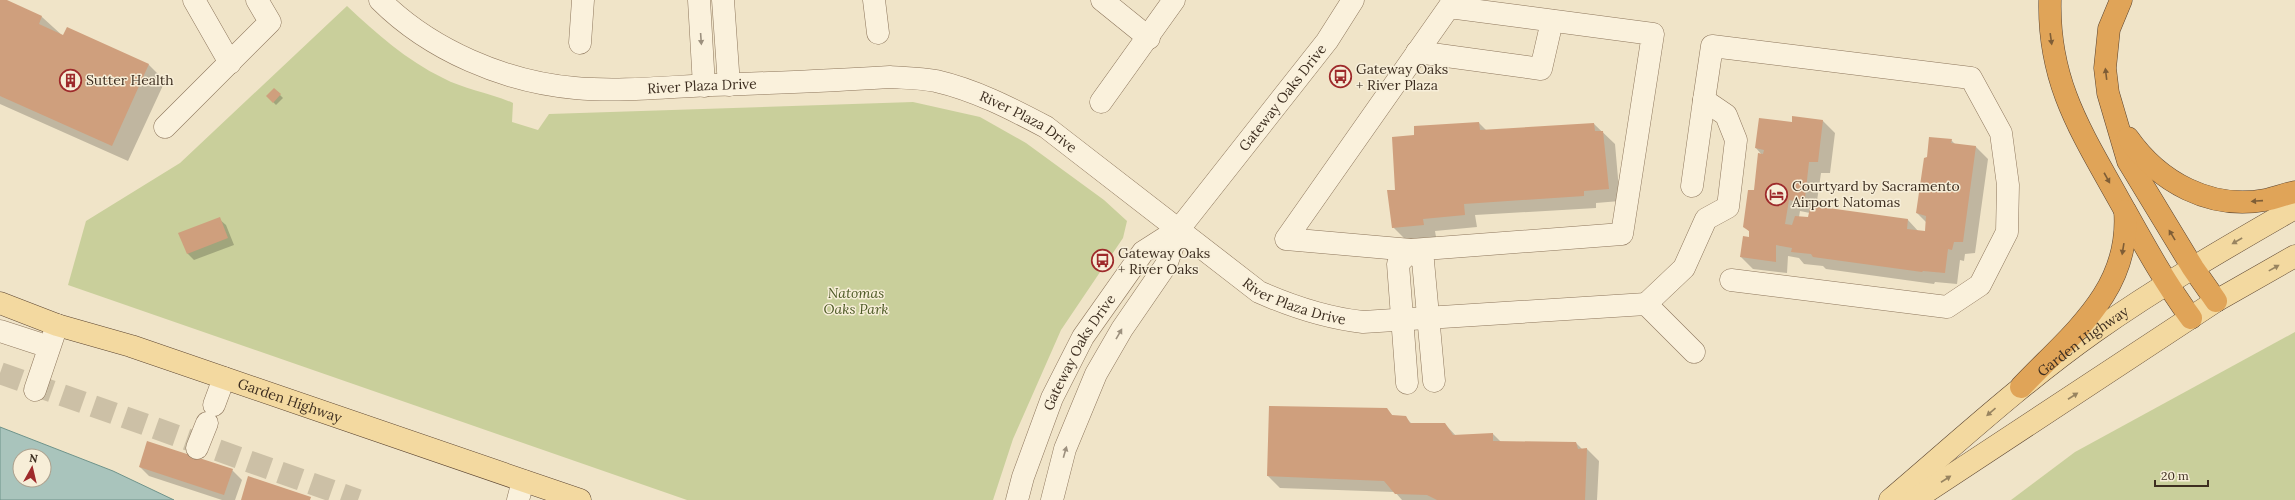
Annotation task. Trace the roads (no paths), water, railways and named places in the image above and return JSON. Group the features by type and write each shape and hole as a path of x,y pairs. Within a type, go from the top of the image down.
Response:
{"highway":[{"path":"2050,0 2049,25 2054,59 2067,103 2167,285 2191,318"},
{"path":"2121,0 2109,29 2105,68 2108,93 2128,161 2192,268 2216,301"},
{"path":"2114,112 2124,134 2150,165 2170,180 2192,192 2217,199 2242,202 2265,200 2295,192"},
{"path":"2021,387 2094,311 2110,288 2123,253 2126,227 2125,210"}],"main road":[{"name":"Garden Highway","path":"1890,500 2021,387 2094,332 2192,268 2295,208"},
{"path":"1914,500 2216,301 2295,256"},
{"name":"Garden Highway","path":"0,303 57,325 131,346 224,378 520,490 580,500"}],"street":[{"path":"194,0 230,63"},
{"path":"165,128 270,22 257,0"},
{"name":"River Plaza Drive","path":"380,0 411,26 441,45 472,61 505,73 539,82 574,88 610,90 890,76 934,81 975,93 1008,107 1046,127 1259,292 1286,304 1336,319 1363,322 1646,304"},
{"path":"580,42 583,0"},
{"path":"698,0 704,86"},
{"path":"723,0 729,85"},
{"path":"874,0 878,33"},
{"path":"1102,0 1149,38"},
{"path":"1101,102 1149,38 1174,0"},
{"name":"Gateway Oaks Drive","path":"1052,500 1065,449 1096,374 1122,329 1166,265 1179,229 1327,41 1353,0"},
{"path":"1450,6 1653,34 1622,234 1411,250 1286,239 1417,52 1450,6"},
{"path":"1417,52 1541,69 1552,21"},
{"path":"1692,186 1712,46 1971,78 2001,133 2008,185 2007,232 1980,285 1947,307 1731,280"},
{"path":"1694,352 1646,304 1684,268 1706,219 1728,207 1736,140 1726,115 1704,100"},
{"name":"Gateway Oaks Drive","path":"1017,500 1023,477 1052,398 1083,337 1143,252 1179,229"},
{"path":"1411,250 1423,261 1434,382"},
{"path":"1407,383 1398,264 1411,250"},
{"path":"35,390 57,325"},
{"path":"0,331 37,343"},
{"path":"197,448 224,378"}],"water":[{"path":"0,427 113,471 174,500 0,500"}],"tunnel":[{"path":"0,373 358,500"}],"place":[{"name":"Gateway Oaks + River Plaza","path":"1340,77"},
{"name":"Sutter Health","path":"71,80"},
{"name":"Courtyard by Sacramento Airport Natomas","path":"1776,194"},
{"name":"Gateway Oaks + River Oaks","path":"1103,261"}],"park label":[{"name":"Natomas Oaks Park","path":"856,302"}]}
